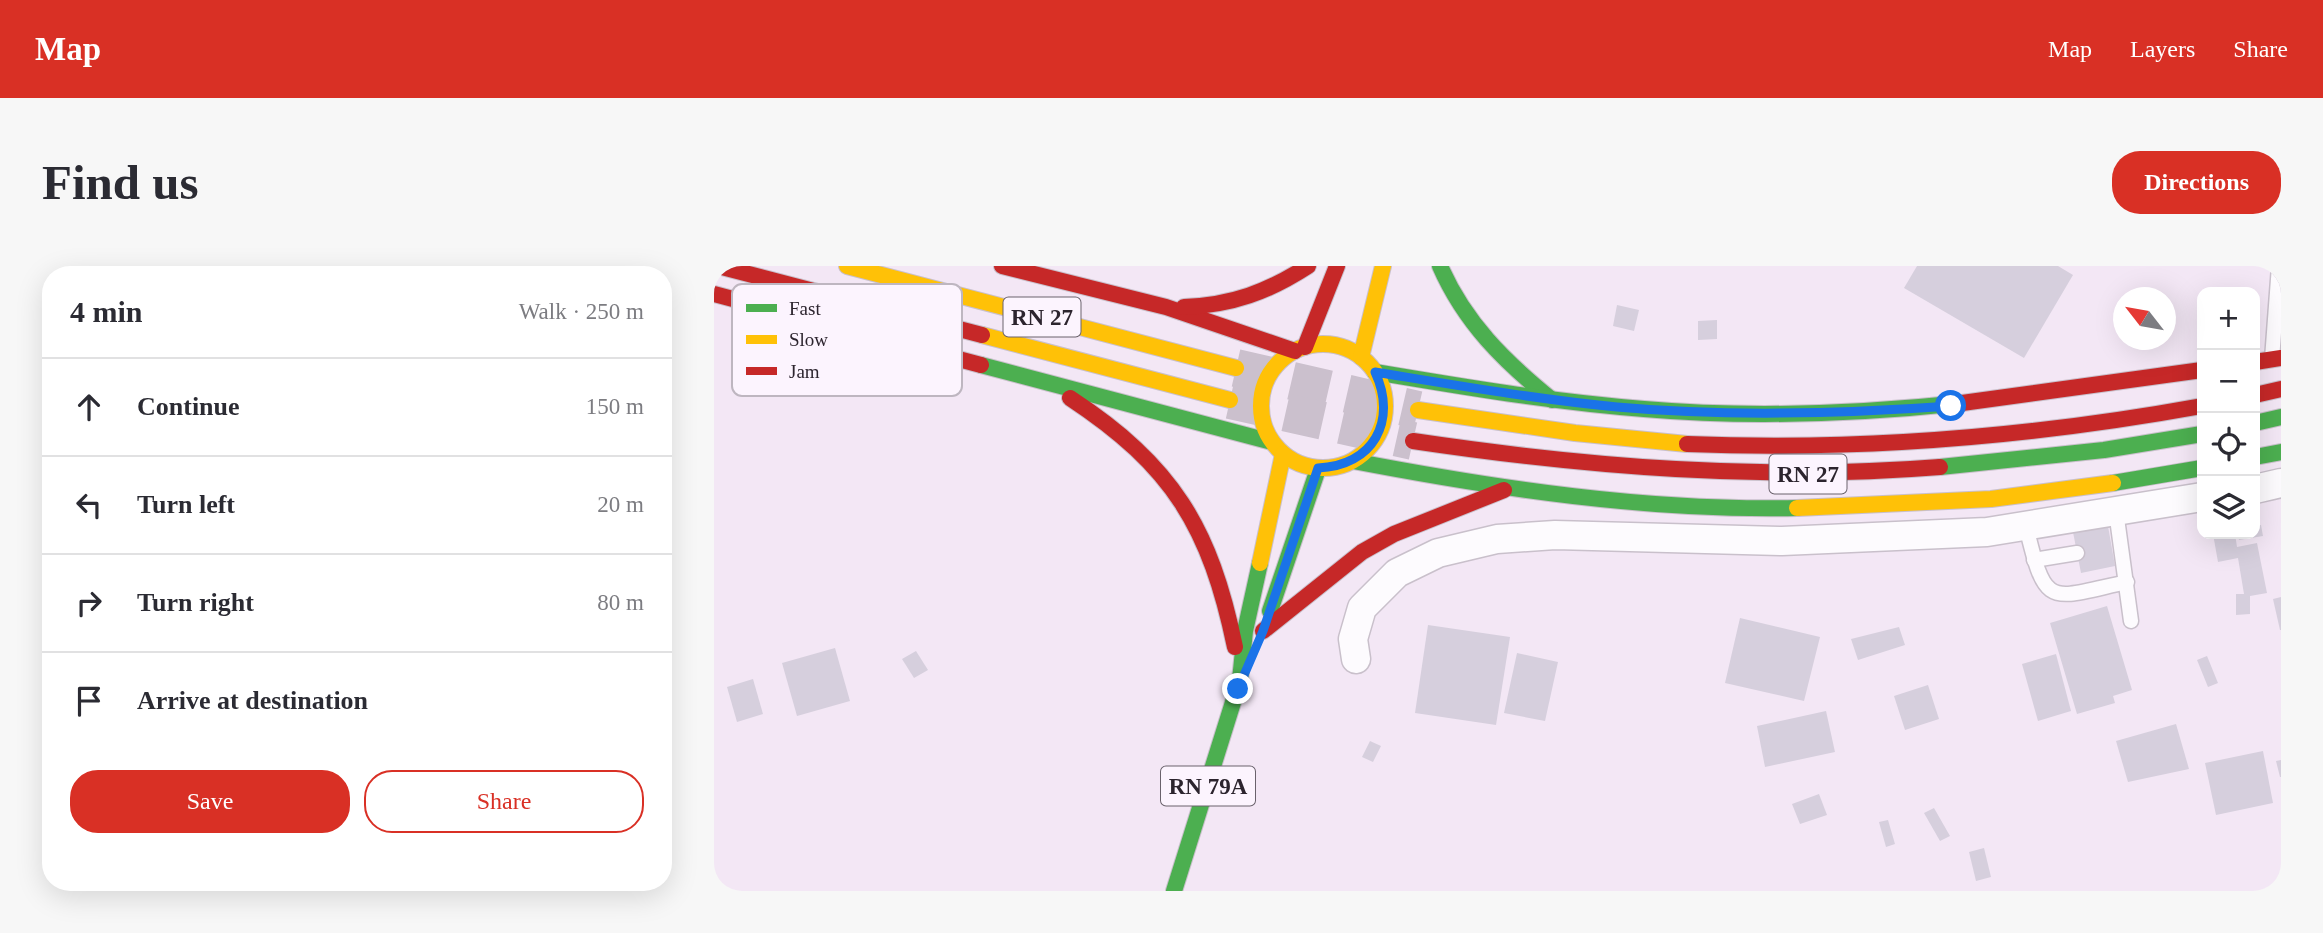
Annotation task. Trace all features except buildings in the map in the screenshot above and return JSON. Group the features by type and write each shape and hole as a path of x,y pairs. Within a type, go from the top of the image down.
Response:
{"main road":[{"name":"RN 27","path":"718,266 787,284"},
{"name":"RN 27","path":"847,266 916,284"},
{"path":"1002,266 1166,307 1300,349"},
{"path":"1166,307 1222,306 1274,290 1308,266"},
{"path":"1300,349 1337,266"},
{"path":"1361,357 1383,266"},
{"path":"1440,266 1450,291 1469,324 1494,353 1552,400"},
{"path":"714,294 732,299"},
{"name":"RN 27","path":"962,296 1236,368"},
{"name":"RN 27","path":"962,330 1230,400"},
{"path":"1277,448 1264,426 1260,409 1269,374 1280,361 1300,349 1324,344 1344,348 1361,357 1375,372 1382,387 1383,421 1366,451 1353,461"},
{"path":"962,360 1277,448 1306,466 1318,468 1353,461 1442,481 1650,504 1867,507 2024,495 2197,469"},
{"path":"1375,372 1552,400 1711,413 1884,411 2017,399 2197,371"},
{"path":"1044,382 1100,416 1149,458 1181,495 1224,590 1240,680"},
{"path":"2260,394 2281,389"},
{"name":"RN 27","path":"1418,410 1615,438 1737,446 1831,447 1993,438 2073,428 2197,407"},
{"path":"2260,422 2281,417"},
{"name":"RN 27","path":"1413,441 1499,456 1654,468 1831,474 1995,464 2077,455 2197,435"},
{"name":"RN 79A","path":"1240,680 1245,631 1277,448"},
{"path":"2260,456 2281,452"},
{"name":"RN 79A","path":"1174,891 1240,680 1263,631 1318,468"},
{"path":"1263,631 1362,552 1394,534 1506,489"}],"street":[{"path":"2260,488 2281,483"},
{"path":"1356,659 1353,639 1362,608 1397,573 1438,553 1467,545 1555,535 1807,541 1987,531 2197,498"}],"lane":[{"path":"2276,358 2279,266"},
{"path":"2116,511 2116,545 2127,582 2131,621"},
{"path":"2026,526 2034,561 2045,587 2061,595 2127,582"},
{"path":"2034,561 2077,553"}],"tunnel":[{"path":"1236,368 1418,410"},
{"path":"1230,400 1413,441"}],"traffic: fast":[{"path":"1440,266 1461,306 1487,340 1552,400"},
{"path":"981,365 1272,442"},
{"path":"1375,372 1542,398 1684,412 1803,414 1962,403"},
{"path":"2260,422 2281,417"},
{"path":"1940,467 2104,450 2197,435"},
{"path":"2260,456 2281,452"},
{"path":"1353,461 1463,481 1629,502 1797,508"},
{"path":"1270,611 1318,469"},
{"path":"2113,483 2197,469"},
{"path":"1174,891 1240,680 1245,631 1260,563"}],"traffic: slow":[{"path":"847,266 916,284"},
{"path":"1361,357 1383,266"},
{"path":"962,296 1236,368"},
{"path":"982,335 1230,400"},
{"path":"1323,344 1347,349 1367,362 1380,382 1385,406 1380,430 1367,450 1347,463 1323,468 1299,463 1279,450 1266,430 1261,406 1266,382 1279,362 1299,349 1323,344"},
{"path":"1418,410 1575,433 1687,444"},
{"path":"1260,563 1283,454"},
{"path":"1797,508 1991,499 2113,483"}],"traffic: jam":[{"path":"718,266 787,284"},
{"path":"1002,266 1166,307 1295,351"},
{"path":"1184,307 1249,296 1308,266"},
{"path":"1305,347 1337,266"},
{"path":"714,294 732,299"},
{"path":"962,330 982,335"},
{"path":"2260,361 2281,358"},
{"path":"962,360 981,365"},
{"path":"1962,403 2197,371"},
{"path":"2260,394 2281,389"},
{"path":"1070,398 1106,423 1136,449 1161,475 1182,503 1199,533 1213,567 1235,647"},
{"path":"1687,444 1817,445 1946,439 2074,426 2197,407"},
{"path":"1413,441 1544,458 1676,469 1808,472 1940,467"},
{"path":"1263,631 1362,552 1394,534 1504,490"}],"route":[{"path":"1238,689 1263,631 1318,468 1342,466 1353,461 1366,451 1377,437 1385,404 1382,387 1375,372 1552,400 1685,412 1818,414 1951,406"}]}
